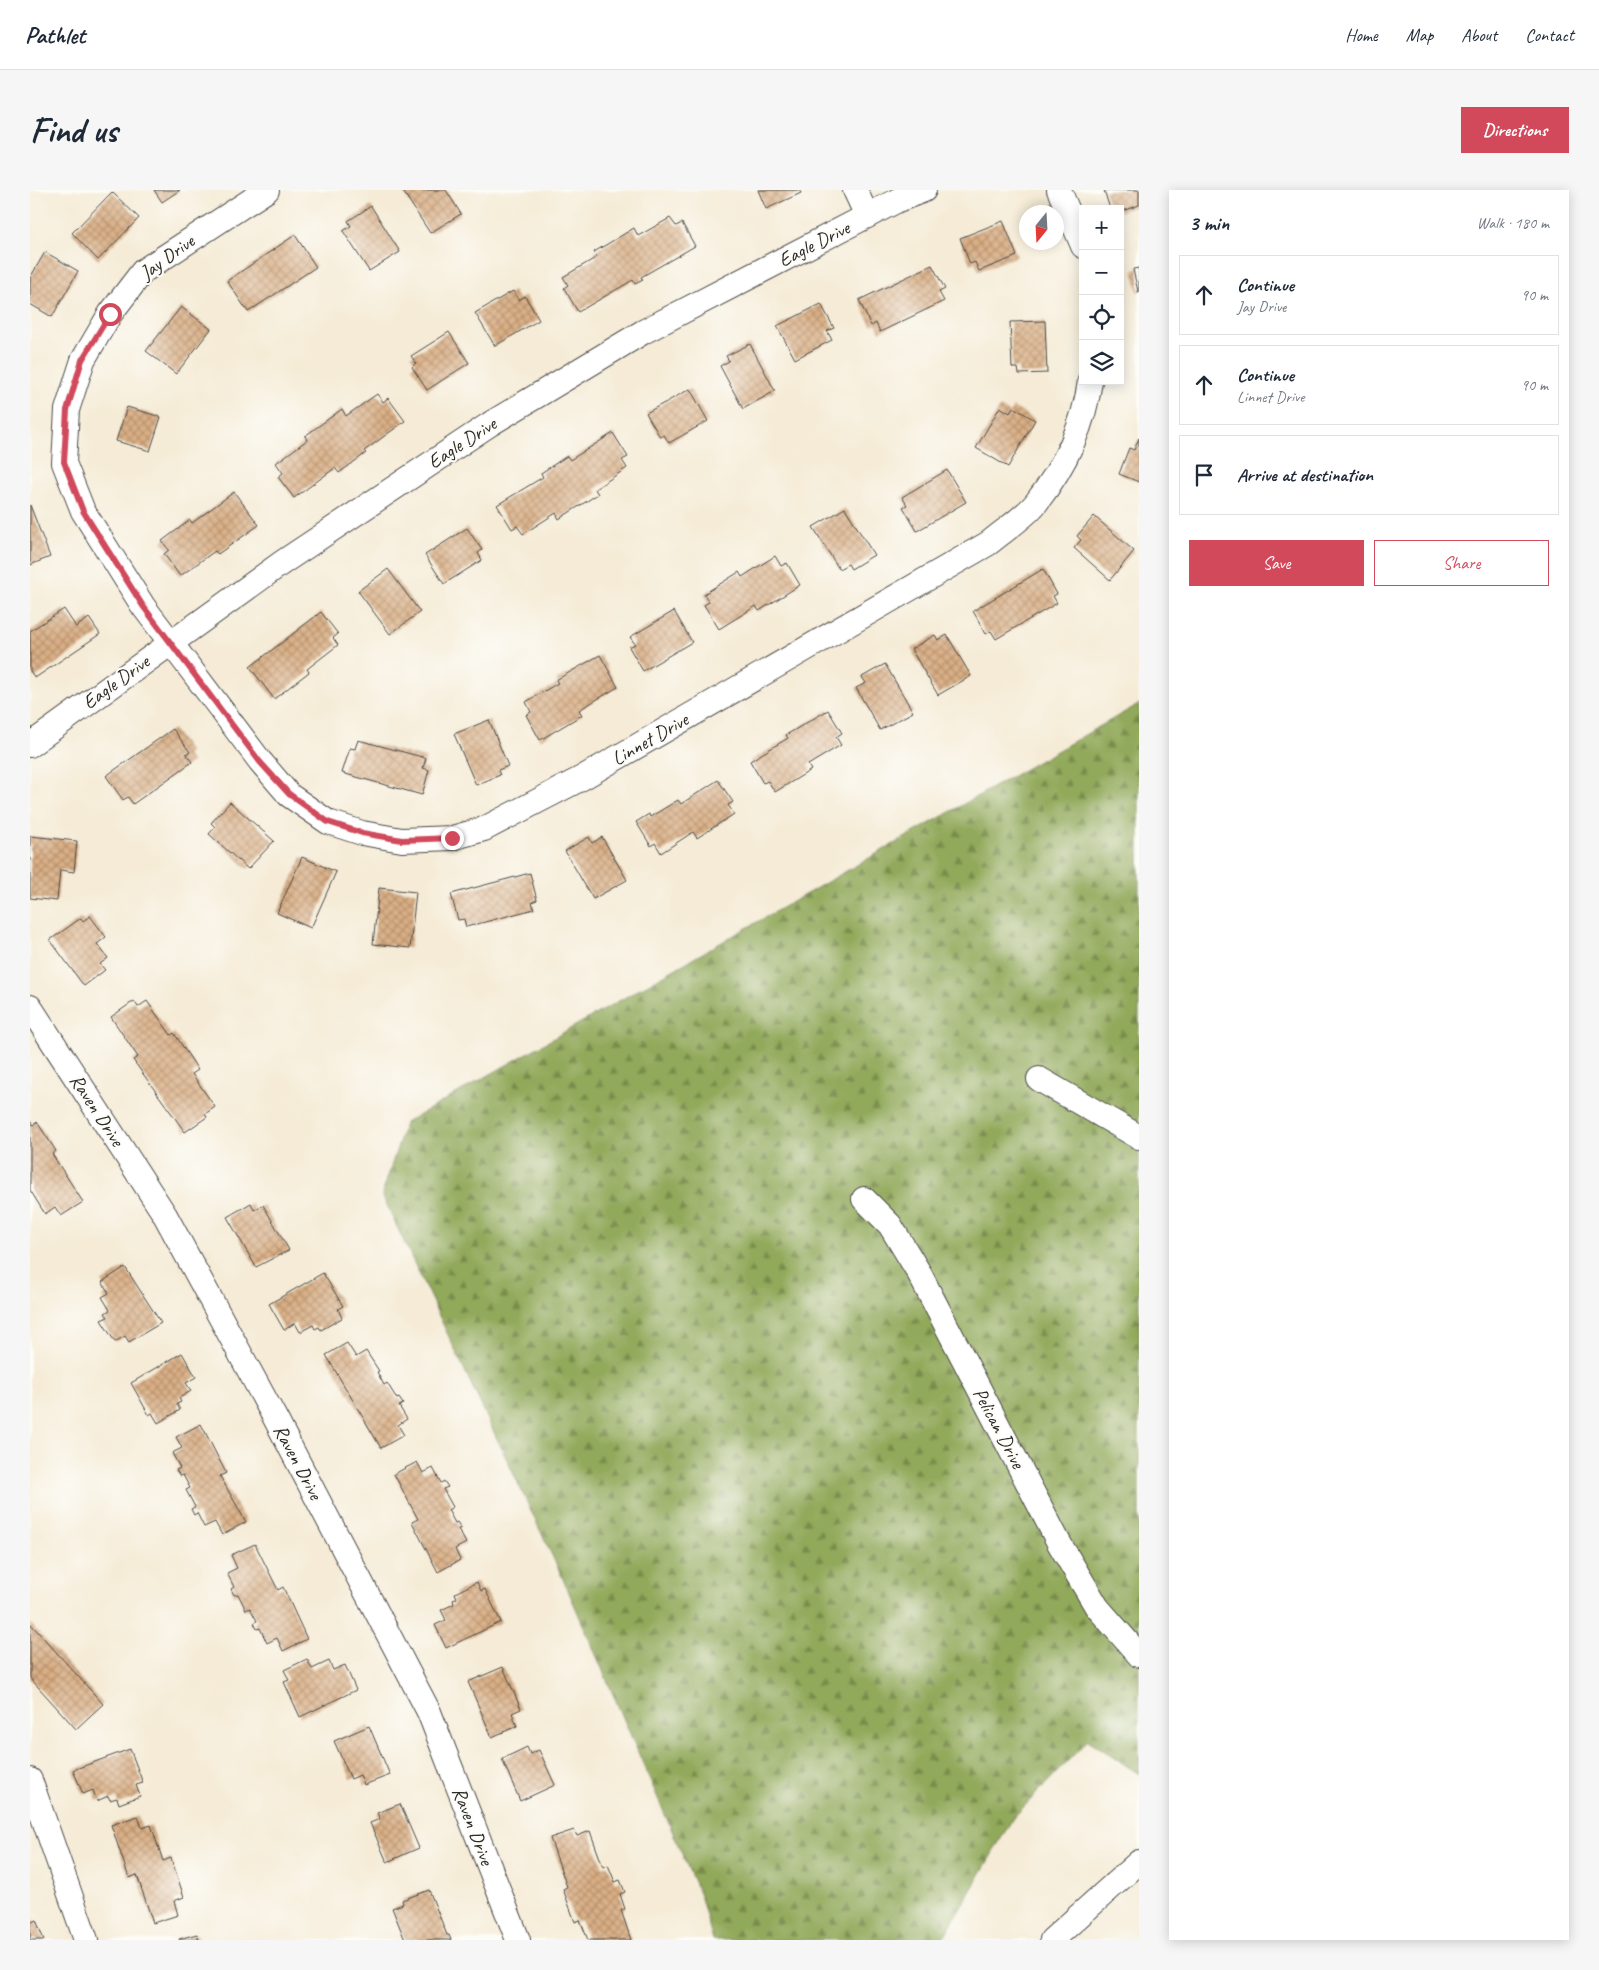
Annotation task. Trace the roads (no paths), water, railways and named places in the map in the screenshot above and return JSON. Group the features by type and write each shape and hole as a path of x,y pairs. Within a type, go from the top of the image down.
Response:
{"street":[{"name":"Jay Drive","path":"170,642 143,606 83,511 64,462 67,410 82,360 110,314 143,271 267,190"},
{"path":"856,190 867,216"},
{"name":"Eagle Drive","path":"30,745 283,562 490,424 643,332 867,216 924,190"},
{"path":"1059,190 1079,237"},
{"name":"Linnet Drive","path":"170,642 260,762 289,794 328,822 362,833 402,840 452,838 484,829 582,778 989,543 1035,504 1071,447 1086,407 1089,385"},
{"name":"Raven Drive","path":"30,1007 165,1215 289,1444 428,1712 518,1940"},
{"path":"1039,1079 1139,1137"},
{"name":"Pelican Drive","path":"864,1199 890,1225 918,1271 1059,1543 1097,1607 1139,1655"},
{"path":"30,1780 86,1940"},
{"path":"1052,1940 1139,1862"}]}
